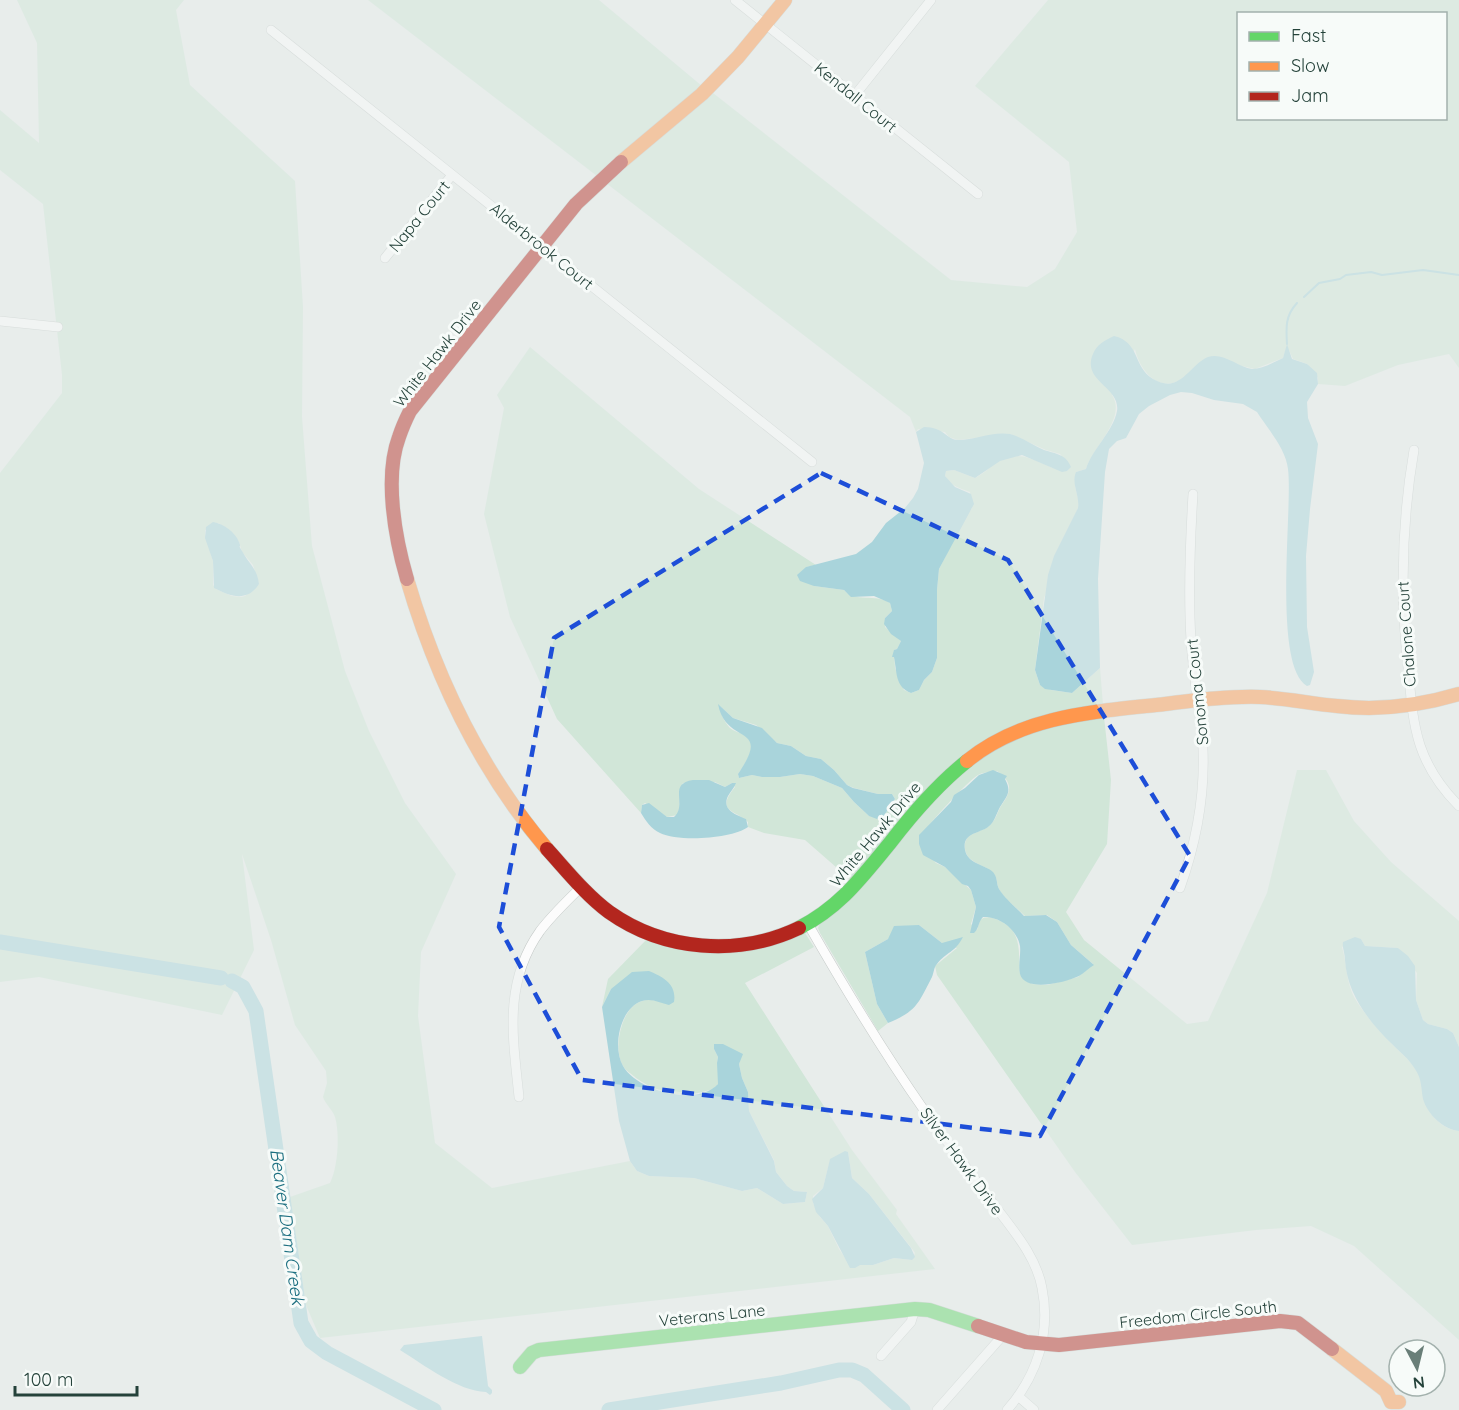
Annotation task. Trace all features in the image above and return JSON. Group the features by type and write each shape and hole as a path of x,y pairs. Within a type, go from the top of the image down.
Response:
{"street":[{"name":"Kendall Court","path":"735,0 978,194"},
{"name":"White Hawk Drive","path":"785,0 738,57 702,94 586,193 541,246 407,416 393,456 392,492 400,548 429,649 448,693 471,740 506,796 555,859 581,887 608,910 635,927 671,941 719,947 753,943 786,934 808,924 827,911 853,888 930,793 946,777 966,760 998,740 1030,726 1067,716 1197,700 1245,697 1286,699 1341,707 1381,707 1412,705 1442,700 1459,694"},
{"path":"855,95 931,0"},
{"name":"Alderbrook Court","path":"271,30 812,462"},
{"name":"Napa Court","path":"386,258 452,175"},
{"path":"0,321 58,327"},
{"name":"Chalone Court","path":"1414,450 1404,529 1402,569 1404,629 1412,705 1417,734 1425,758 1440,784 1459,806"},
{"name":"Sonoma Court","path":"1180,888 1195,836 1202,792 1203,747 1189,606 1193,494"},
{"path":"519,1097 512,1006 520,972 540,931 581,887"},
{"name":"Silver Hawk Drive","path":"808,924 861,1015 900,1075 1020,1239 1041,1280 1045,1318 1042,1345 1035,1366 1007,1410"},
{"path":"881,1356 911,1322 915,1309"},
{"name":"Veterans Lane","path":"520,1366 532,1353 539,1350 915,1309 929,1310 1042,1345"},
{"name":"Freedom Circle South","path":"1042,1345 1059,1346 1289,1322 1305,1327 1314,1334 1386,1392 1393,1405"},
{"path":"937,1410 1004,1334"},
{"path":"1018,1396 1034,1410"}],"highlighted area":[{"path":"821,473 1008,560 1190,856 1040,1136 582,1080 499,927 554,638"}],"green space":[{"path":"17,0 184,0 176,10 190,85 295,181 303,307 302,417 312,546 345,671 369,731 405,803 456,874 421,952 418,1016 435,1143 492,1188 630,1161 637,1171 649,1176 694,1178 742,1191 757,1188 783,1204 805,1202 807,1192 794,1191 776,1172 774,1160 749,1111 748,1092 739,1064 742,1054 714,1049 718,1057 719,1078 718,1084 712,1089 687,1094 661,1091 644,1083 624,1068 619,1056 619,1040 625,1017 638,1002 653,1000 673,1002 611,989 602,1007 608,979 647,939 673,947 805,933 814,947 745,983 852,1150 897,1210 896,1214 935,1269 320,1338 306,1305 290,1197 330,1183 336,1160 337,1124 334,1114 323,1097 327,1083 326,1071 295,1025 271,940 242,854 254,950 222,1015 39,977 0,982 0,473 62,393 62,375 43,204 0,170 0,110 39,143 37,43","holes":["218,523 227,528 239,542 242,552 253,565 259,584 245,596 232,596 216,589 213,585 213,561 205,530","848,1152 852,1178 869,1194 913,1250 915,1253 912,1260 894,1258 873,1265 850,1265 828,1226 820,1217 813,1203 813,1196 823,1188 830,1160"]},
{"path":"368,0 599,0 702,86 597,176"},
{"path":"1048,0 1459,0 1459,368 1449,354 1398,365 1345,386 1318,384 1318,378 1307,364 1293,359 1287,346 1283,358 1255,369 1207,358 1184,377 1168,384 1154,380 1149,375 1140,363 1135,349 1112,395 1115,413 1112,423 1086,469 1076,472 1078,508 1044,598 1035,670 1040,685 1051,690 1072,693 1100,668 1103,705 1071,710 949,767 923,793 852,881 805,840 764,833 748,827 748,822 727,806 729,795 735,787 732,783 725,787 715,782 683,783 677,815 667,817 645,803 642,805 641,813 557,719 510,617 484,514 504,408 497,395 530,347 699,489 816,565 806,567 814,586 844,590 854,596 890,603 892,611 885,618 885,627 901,641 894,650 895,668 904,690 911,693 919,690 924,680 932,672 937,658 939,569 972,508 970,492 950,482 945,476 946,471 954,470 975,478 999,461 1018,456 1067,471 1070,467 1060,454 1010,434 958,440 949,437 945,432 918,429 916,432 910,417 606,183 713,93 951,280 1027,287 1055,269 1077,232 1069,162 975,86","holes":["719,705 733,718 756,725 777,743 791,746 806,756 821,759 847,785 878,794 892,794 895,799 883,817 869,816 842,788 813,776 800,774 762,777 752,775 739,778 738,774 750,755 752,744 746,736 729,727 722,716"]},
{"path":"1104,717 1111,780 1107,844 1066,912 1084,940 1187,1024 1208,1021 1267,893 1297,770 1326,770 1354,821 1391,862 1459,921 1459,1047 1453,1033 1423,1020 1416,1000 1417,973 1398,948 1365,946 1361,939 1342,947 1349,985 1354,997 1376,1027 1417,1071 1421,1079 1424,1100 1431,1113 1446,1127 1459,1131 1459,1340 1354,1246 1311,1226 1256,1230 1132,1245 1075,1172 937,975 935,966 957,948 942,943 919,925 865,952 877,1004 888,1023 878,1031 820,933 818,928 820,923 923,810 974,761 1019,736 1061,723","holes":["997,771 1008,784 1009,792 991,824 966,839 966,854 994,874 1001,893 1025,916 1047,915 1057,922 1071,945 1093,964 1078,977 1047,985 1032,984 1020,974 1018,942 1012,930 1006,924 989,917 980,920 977,930 971,924 976,907 971,890 945,867 936,863 919,844 921,836 932,822 973,779 982,773"]}],"water":[{"path":"1114,336 1128,344 1147,374 1162,383 1177,381 1201,361 1214,356 1225,358 1247,368 1260,368 1283,358 1287,344 1292,359 1307,364 1317,373 1318,384 1307,402 1308,418 1318,444 1306,556 1307,627 1314,672 1310,685 1307,686 1296,673 1290,649 1286,585 1289,489 1287,462 1284,454 1257,412 1243,404 1181,392 1149,406 1139,414 1126,438 1117,441 1109,449 1105,472 1098,579 1100,668 1072,693 1045,689 1040,685 1035,670 1048,575 1054,556 1078,508 1076,472 1086,469 1115,419 1117,411 1117,403 1096,378 1091,363 1097,348"},
{"path":"924,427 936,429 958,440 1010,434 1060,455 1071,467 1062,472 1022,455 1000,461 975,478 954,470 946,471 945,476 955,487 971,494 974,504 939,569 937,658 932,672 924,680 919,690 911,693 899,683 894,657 892,657 901,641 891,634 884,624 885,618 892,611 890,603 874,596 851,597 844,590 814,586 800,581 797,575 806,567 856,554 872,542 886,523 905,508 918,489 924,463 916,432"},
{"path":"213,522 225,527 235,535 255,570 259,584 249,594 232,595 214,588 213,561 205,538 206,527"},
{"path":"718,704 733,718 762,728 777,743 791,746 806,756 821,759 847,785 878,794 892,794 895,799 883,817 877,819 869,816 842,788 813,776 800,774 762,777 752,775 739,778 738,774 748,758 751,747 749,740 729,726"},
{"path":"993,770 1007,776 1005,779 1008,794 990,825 968,837 965,844 967,855 993,872 1002,893 1024,916 1046,915 1057,922 1071,945 1094,965 1079,976 1056,983 1038,985 1023,980 1019,971 1020,946 1011,929 1001,921 983,917 976,931 970,933 976,907 971,890 945,867 923,855 919,835 951,802 954,795 979,775"},
{"path":"693,780 709,780 725,787 736,783 728,796 727,805 731,811 746,819 748,827 730,834 705,838 679,838 668,836 654,829 641,813 642,805 649,803 667,817 674,817 678,812 681,786"},
{"path":"919,925 942,943 963,937 957,947 936,965 916,1006 905,1015 888,1023 877,1004 865,952 888,939 894,926"},
{"path":"1355,937 1361,939 1365,946 1398,948 1408,956 1415,966 1416,1000 1423,1020 1453,1033 1459,1047 1459,1131 1447,1127 1432,1116 1425,1105 1420,1080 1415,1069 1376,1027 1355,996 1347,972 1343,942"},
{"path":"649,971 668,982 673,990 674,1002 669,1005 646,1000 634,1005 628,1011 618,1039 618,1049 623,1066 630,1075 654,1089 682,1095 696,1094 708,1091 718,1084 718,1057 714,1044 723,1044 743,1054 739,1064 748,1092 749,1111 774,1161 776,1172 794,1191 807,1192 805,1202 783,1204 757,1188 742,1191 694,1178 649,1176 637,1171 630,1161 619,1121 602,1007 611,989 632,972"},
{"path":"845,1151 848,1152 852,1178 869,1194 911,1248 915,1257 912,1260 894,1258 873,1265 850,1268 828,1226 816,1212 812,1199 823,1188 830,1159"},
{"path":"482,1336 488,1386 492,1390 490,1395 453,1382 400,1350 404,1345"}],"waterway":[{"path":"1304,297 1319,283 1340,279 1346,275 1371,272 1382,275 1423,270 1459,275"},
{"path":"1287,344 1288,317 1297,303"},
{"name":"Beaver Dam Creek","path":"0,942 221,978"},
{"name":"Beaver Dam Creek","path":"232,981 243,987 256,1011 301,1323 311,1341 327,1353 434,1410"},
{"name":"Beaver Dam Creek","path":"609,1410 781,1383 839,1370 852,1370 864,1375 903,1410"}],"traffic: fast":[{"path":"799,928 826,911 849,891 926,800 967,761"},
{"path":"520,1367 532,1353 539,1350 915,1309 929,1310 978,1326"}],"traffic: slow":[{"path":"621,162 702,94 738,57 785,0"},
{"path":"407,579 432,652 463,722 501,787 547,849"},
{"path":"967,761 988,746 1010,735 1033,726 1081,714 1208,699 1247,697 1384,708 1429,702 1459,694"},
{"path":"1332,1349 1386,1391 1391,1402 1399,1402"}],"traffic: jam":[{"path":"407,579 395,527 392,470 400,434 410,411 576,204 621,162"},
{"path":"547,849 592,898 609,912 653,935 702,946 727,946 776,937 799,928"},
{"path":"978,1326 1026,1342 1059,1345 1280,1321 1298,1323 1332,1349"}]}
